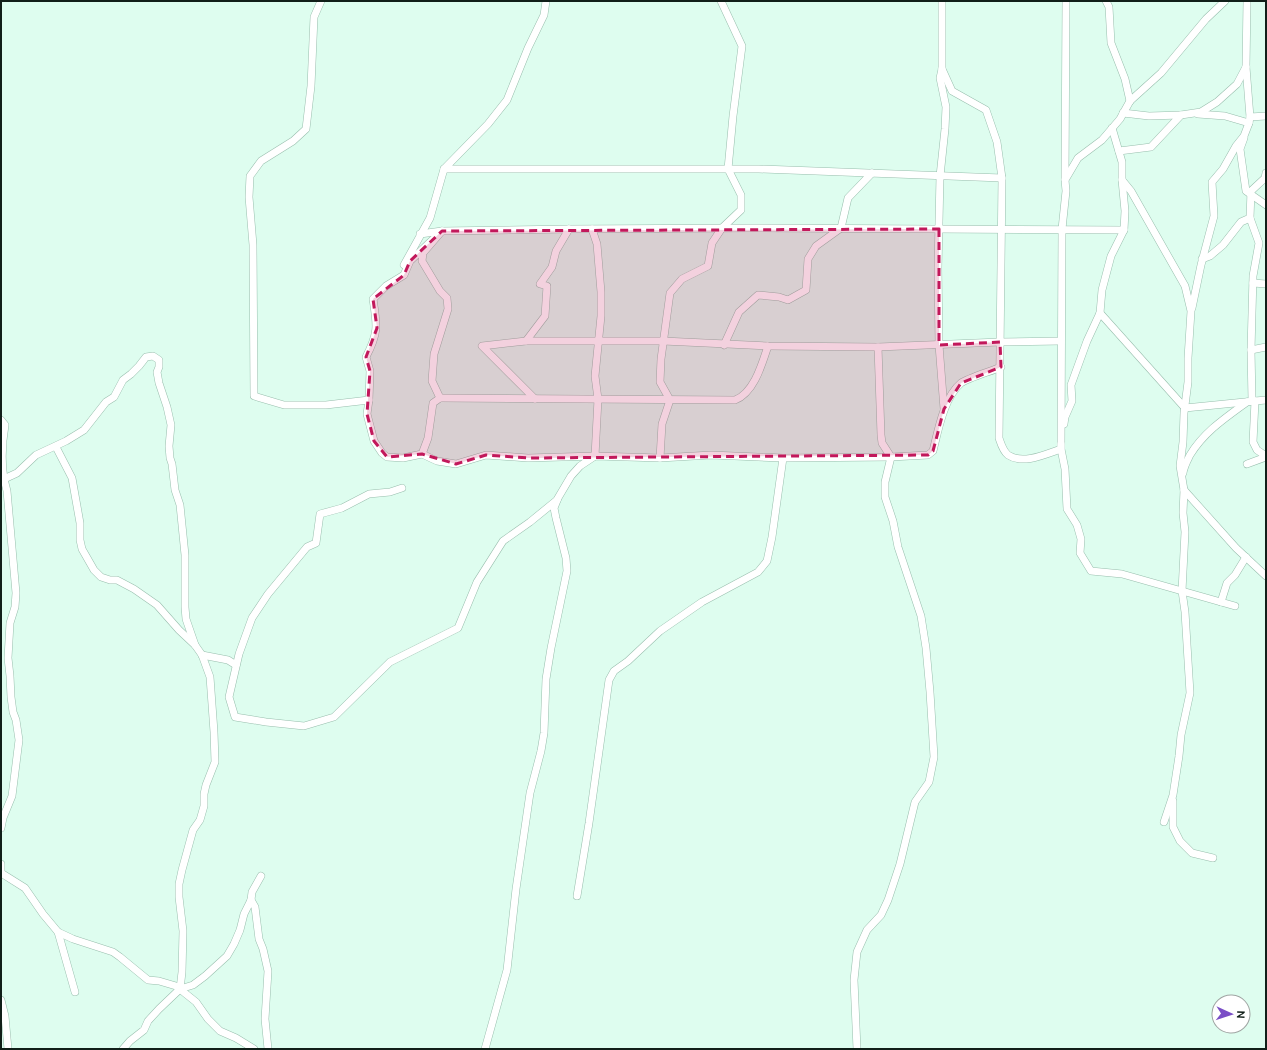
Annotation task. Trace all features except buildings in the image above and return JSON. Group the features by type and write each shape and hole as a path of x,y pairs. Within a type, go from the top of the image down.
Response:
{"street":[{"path":"321,1 314,17 306,129 293,141 261,161 250,176 249,197 253,252 254,396 284,406 369,400"},
{"path":"398,279 406,260 430,218 444,169 488,124 508,100 528,48 544,15 546,1"},
{"path":"660,458 662,424 670,400 660,382 663,341 670,293 682,279 708,266 712,243 722,228 741,210 741,195 728,169 742,46 722,1"},
{"path":"942,1 942,69 940,78 946,107 940,176 939,345 944,409"},
{"path":"1066,1 1066,191 1062,229 1061,449 1065,469 1067,509 1077,525 1081,540 1080,553 1091,571 1122,574 1235,606"},
{"path":"1106,1 1109,7 1111,42 1125,79 1130,101"},
{"path":"1065,180 1078,158 1102,140 1123,113 1130,101 1161,73 1206,19 1225,1"},
{"path":"1247,1 1246,67 1250,120 1240,149 1246,191 1266,205"},
{"path":"1123,113 1180,117 1201,112 1217,102 1237,84 1246,67"},
{"path":"942,69 952,91 986,110 997,142 1002,178 999,438 1008,455 1018,458 1026,459 1038,457 1061,449"},
{"path":"1193,113 1250,120 1266,116"},
{"path":"1119,151 1151,147 1180,117"},
{"path":"1061,449 1065,417 1072,401 1071,385 1087,341 1100,313 1102,290 1111,256 1124,230 1125,211 1122,162 1112,128"},
{"path":"1213,858 1192,853 1180,841 1173,827 1173,795 1179,756 1180,735 1190,693 1185,612 1182,591 1185,532 1183,513 1184,490 1180,466 1183,442 1184,408 1188,382 1191,311 1202,259 1214,216 1212,182 1223,169 1236,146 1244,136"},
{"path":"444,169 728,169 1002,178"},
{"path":"724,345 739,312 758,295 779,297 788,300 806,290 808,259 816,246 841,228 848,198 872,173"},
{"path":"1266,173 1264,178 1251,192 1250,218 1258,243 1253,283 1251,350 1253,442 1257,450 1266,456"},
{"path":"1122,180 1131,191 1186,286 1191,311"},
{"path":"1202,259 1210,256 1223,245 1241,222 1250,218"},
{"path":"420,234 442,231 722,228 1124,230"},
{"path":"526,341 545,316 548,286 540,284 552,267 556,251 569,229"},
{"path":"592,229 597,244 600,265 601,316 599,341 596,352 595,376 598,399 595,456"},
{"path":"442,231 410,261 404,275 386,286 373,299 377,328 373,344 366,357 370,371 367,414 374,441 382,453 387,457 403,458 422,454 437,461 456,464 486,455 528,458 595,456 660,458 711,455 783,458 891,457 928,455 933,451 944,409 954,391 961,383 1001,367"},
{"path":"440,398 432,381 434,354 448,309 447,298 440,291 422,261 423,253 442,231"},
{"path":"1253,283 1266,284"},
{"path":"1100,313 1184,408"},
{"path":"535,399 482,346 526,341 663,341 724,345 878,347 1061,341"},
{"path":"422,454 428,438 433,403 440,398 728,401 743,398 755,380 768,346"},
{"path":"857,1049 854,980 857,952 867,930 881,915 888,900 900,864 915,802 929,782 934,757 931,699 921,616 898,547 893,521 886,497 885,482 891,457 882,443 880,435 878,347"},
{"path":"1251,350 1266,347"},
{"path":"2,480 16,473 36,455 56,447 84,430 106,402 114,397 123,380 140,366 146,357 153,356 159,360 157,372 170,417 170,458 175,490 180,505 185,556 186,619 195,645"},
{"path":"1184,408 1266,400"},
{"path":"1182,480 1184,467 1197,443 1213,426 1251,401"},
{"path":"1,420 5,425 2,444 2,480 8,491 16,593 15,607 10,623 8,658 13,712 16,720 19,740 12,796 3,818 1,828"},
{"path":"56,447 72,478 80,523 80,540 82,549 94,570 101,577 110,580 117,580 134,589 157,605 179,630 195,645 202,655 210,677 212,686 215,762 206,786 204,806 200,820 193,830 182,870 179,896 183,931 180,989"},
{"path":"485,1049 507,970 516,889 530,793 544,733 546,679 566,571 566,558 554,508 558,498 572,476 580,466 595,456"},
{"path":"1247,464 1266,456"},
{"path":"576,896 590,823 609,680 614,671 628,661 660,631 702,602 758,572 767,561 772,537 783,458"},
{"path":"402,488 390,492 369,494 342,508 320,514 316,543 307,547 268,594 252,618 236,665 229,697 235,717 304,726 334,717 390,662 458,628 477,582 503,540 530,522 558,498"},
{"path":"1184,490 1220,531 1266,576"},
{"path":"1221,602 1227,584 1246,557"},
{"path":"202,655 228,660 236,665"},
{"path":"1164,822 1173,795"},
{"path":"1,864 1,872 25,888 43,914 58,932 75,992"},
{"path":"123,1049 130,1041 144,1030 148,1021 180,989 193,985 227,956 240,930 244,914 251,900 252,892 261,876"},
{"path":"251,900 255,907 259,939 268,971 265,1019 268,1049"},
{"path":"58,932 73,939 113,952 148,980 159,981 176,986 196,1002 208,1019 220,1031 236,1038 254,1049"},
{"path":"1,1000 8,1049"}],"highlighted area":[{"path":"939,229 939,345 1000,342 1001,367 961,383 944,409 933,451 928,455 528,458 486,455 456,464 422,454 387,457 374,441 367,414 370,371 366,357 377,328 373,299 404,275 410,261 442,231"}]}
